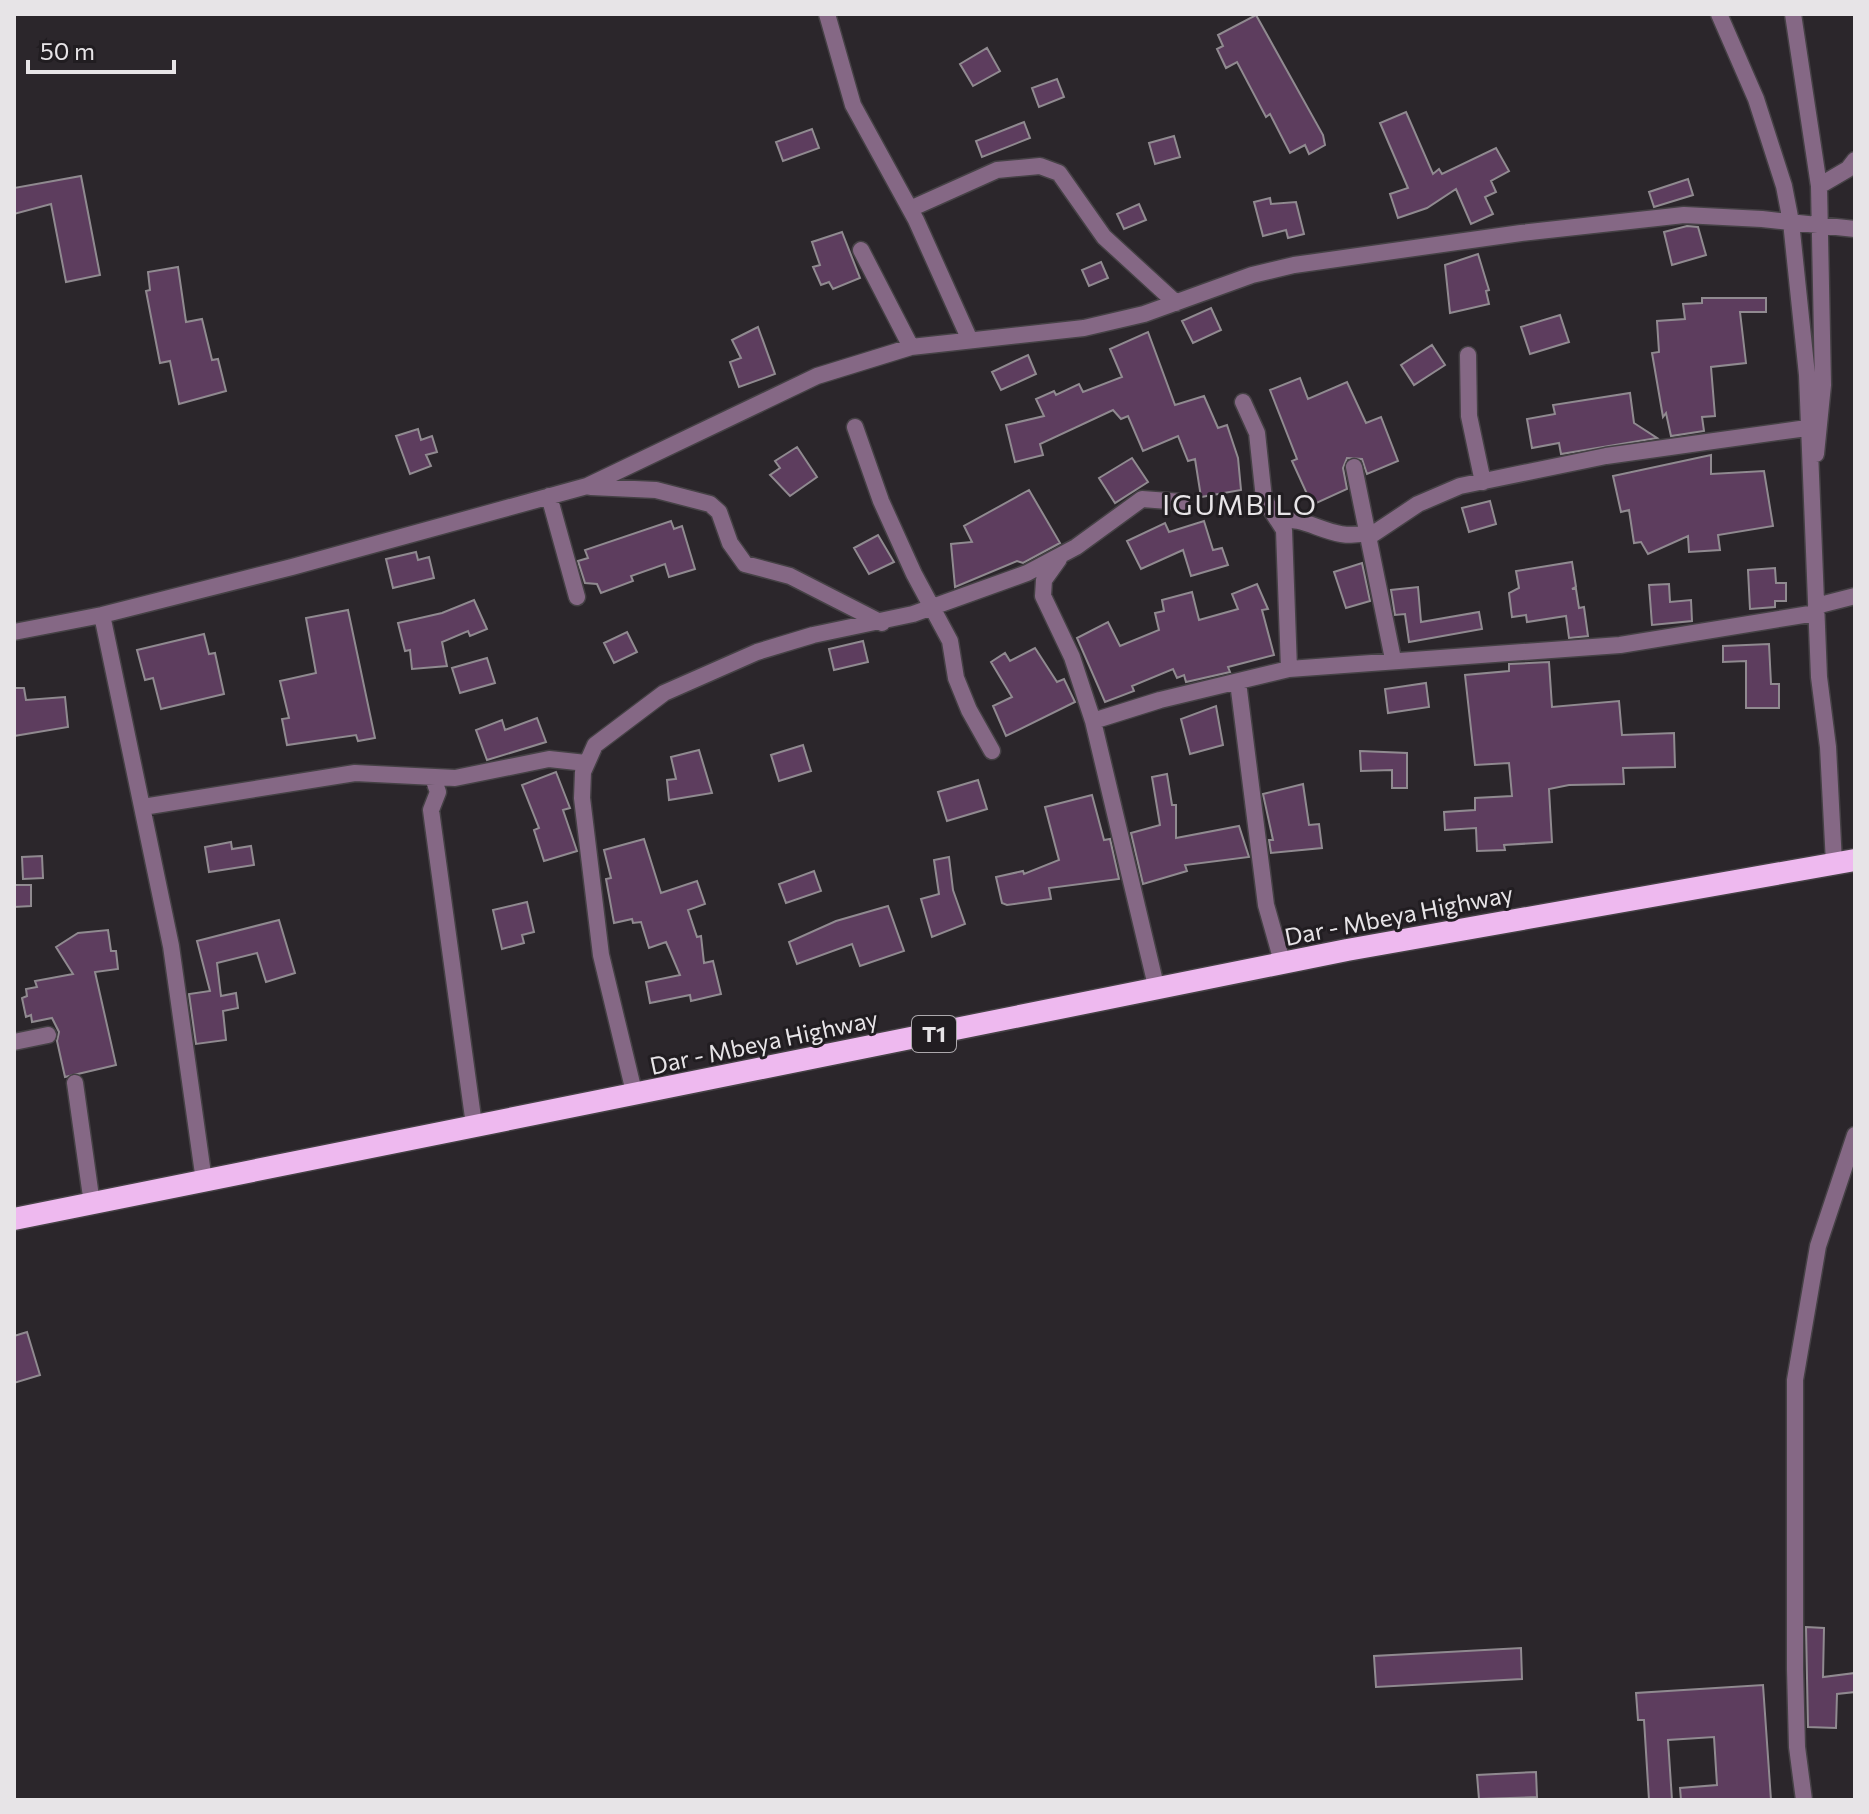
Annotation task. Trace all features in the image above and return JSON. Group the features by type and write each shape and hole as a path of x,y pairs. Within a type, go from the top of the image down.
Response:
{"highway":[{"name":"Dar - Mbeya Highway","path":"14,1219 1347,950 1845,861"}],"street":[{"path":"827,14 853,105 910,209 969,338"},
{"path":"1719,14 1756,99 1784,186 1791,222 1807,375 1816,610 1845,861"},
{"path":"1793,14 1819,186 1821,224 1823,385 1809,483"},
{"path":"1819,186 1848,169 1855,160"},
{"path":"910,209 997,170 1040,166 1059,173 1104,237 1176,303"},
{"path":"14,632 102,615 587,486 817,376 911,347 969,338 1084,328 1176,303 1252,275 1294,265 1521,233 1684,215 1855,229"},
{"path":"861,250 911,347"},
{"path":"1468,355 1469,416 1483,482"},
{"path":"1243,402 1257,433 1264,499 1279,521 1285,543 1289,669"},
{"path":"855,427 881,501 914,574 950,641 953,664 966,703 992,751"},
{"path":"1279,521 1293,519 1335,534 1369,534 1418,504 1450,489 1606,456 1807,428"},
{"path":"1354,467 1393,659"},
{"path":"587,486 656,490 710,504 719,512 730,543 745,564 790,576 882,623"},
{"path":"549,496 577,597"},
{"path":"635,1096 601,955 582,798 586,763 601,738 664,693 778,645 882,623 1027,573 1063,554 1142,499 1182,502"},
{"path":"1063,554 1044,580 1043,596 1072,657 1093,721 1157,990"},
{"path":"1093,721 1160,700 1289,669 1393,659 1632,644 1816,610 1855,596"},
{"path":"102,615 171,946 204,1181"},
{"path":"1238,682 1266,905 1283,965"},
{"path":"143,807 355,773 470,777 549,759 586,763"},
{"path":"433,778 438,792 431,812 440,890 474,1125"},
{"path":"14,1042 48,1035"},
{"path":"75,1083 92,1204"},
{"path":"1804,1800 1797,1747 1795,1669 1795,1380 1818,1246 1855,1135"}],"building":[{"path":"1256,15 1323,135 1325,145 1309,154 1305,145 1290,153 1270,114 1266,117 1237,62 1226,68 1217,49 1223,46 1218,35"},
{"path":"987,48 1000,71 973,86 960,64"},
{"path":"1057,79 1064,97 1039,107 1032,88"},
{"path":"1406,112 1433,174 1439,169 1442,174 1496,148 1509,171 1491,181 1496,192 1485,197 1493,214 1471,224 1456,189 1427,208 1398,218 1390,194 1408,188 1380,123"},
{"path":"1024,122 1030,138 982,157 976,141"},
{"path":"812,129 819,148 783,161 776,142"},
{"path":"1174,136 1180,157 1155,164 1149,143"},
{"path":"81,176 100,275 66,282 51,204 14,214 14,188"},
{"path":"1688,179 1693,195 1654,207 1649,192"},
{"path":"1270,198 1271,204 1296,202 1304,234 1288,238 1286,230 1263,236 1254,202"},
{"path":"1139,204 1146,220 1124,229 1117,214"},
{"path":"1687,226 1698,227 1706,255 1672,265 1664,232"},
{"path":"842,232 860,278 833,289 829,282 821,285 813,267 820,265 812,242"},
{"path":"1478,254 1489,290 1486,291 1489,304 1450,313 1445,265"},
{"path":"1101,262 1108,278 1089,286 1082,270"},
{"path":"178,267 186,322 202,319 212,360 218,359 226,391 179,404 170,361 160,363 146,291 150,290 148,272"},
{"path":"1702,298 1766,298 1766,312 1740,312 1746,363 1711,367 1715,416 1702,417 1704,431 1671,436 1666,413 1663,417 1652,353 1659,352 1657,321 1685,319 1683,304 1702,303"},
{"path":"1211,308 1221,330 1193,343 1182,321"},
{"path":"1560,315 1569,342 1530,354 1521,327"},
{"path":"758,327 775,374 739,387 730,362 741,358 732,340"},
{"path":"1148,332 1175,405 1204,396 1218,428 1227,425 1238,458 1241,490 1201,497 1195,459 1188,461 1178,436 1143,451 1128,416 1121,419 1113,410 1040,444 1043,455 1015,462 1006,425 1044,416 1036,399 1054,391 1056,395 1079,384 1083,392 1122,377 1110,349"},
{"path":"1432,345 1445,365 1414,385 1401,365"},
{"path":"1028,355 1036,374 1001,390 992,372"},
{"path":"1300,378 1308,399 1347,382 1366,423 1381,417 1398,461 1367,474 1362,459 1347,458 1343,468 1347,489 1312,505 1292,461 1297,459 1270,390"},
{"path":"1630,393 1634,423 1657,438 1561,454 1559,443 1532,448 1527,419 1555,414 1553,405"},
{"path":"418,429 421,440 432,436 437,452 426,455 431,466 410,474 396,436"},
{"path":"797,447 817,477 790,496 770,475 780,468 775,461"},
{"path":"1711,455 1711,474 1764,471 1773,526 1718,535 1720,550 1689,552 1688,536 1648,554 1641,542 1634,543 1629,510 1621,512 1613,476"},
{"path":"1132,458 1148,482 1115,503 1099,478"},
{"path":"1029,490 1060,543 1023,563 1017,561 955,587 951,544 972,542 964,526"},
{"path":"1490,501 1496,524 1469,532 1462,508"},
{"path":"671,521 674,529 682,526 695,569 669,577 665,564 631,576 633,581 601,593 597,584 585,583 578,561 588,558 585,550"},
{"path":"1204,521 1213,550 1222,548 1228,565 1191,576 1183,550 1141,569 1127,541 1165,523 1169,532"},
{"path":"878,535 894,562 869,574 854,548"},
{"path":"416,552 418,560 429,557 434,578 393,588 386,559"},
{"path":"1572,562 1576,587 1572,589 1576,589 1579,608 1584,607 1588,636 1569,638 1566,616 1527,622 1526,615 1512,617 1509,593 1519,588 1516,571"},
{"path":"1362,563 1370,601 1346,608 1334,572"},
{"path":"1775,568 1776,583 1786,583 1786,601 1775,601 1775,607 1750,609 1748,570"},
{"path":"1257,584 1268,609 1262,610 1274,655 1228,667 1230,672 1186,682 1184,675 1177,678 1173,669 1132,686 1134,691 1105,702 1077,638 1108,622 1120,646 1159,630 1155,613 1164,611 1162,600 1192,592 1199,620 1238,609 1232,594"},
{"path":"1669,584 1670,602 1691,600 1692,621 1652,625 1649,585"},
{"path":"1418,587 1421,622 1479,612 1482,629 1409,642 1405,614 1395,615 1391,590"},
{"path":"474,600 487,629 470,636 468,631 442,642 447,666 412,669 410,650 405,651 398,623 442,613"},
{"path":"348,610 375,738 358,741 356,735 287,745 282,719 289,718 280,681 316,673 306,618"},
{"path":"627,632 637,652 614,663 604,643"},
{"path":"204,634 209,654 215,653 224,694 161,709 153,678 145,680 137,650"},
{"path":"863,641 868,662 834,670 829,649"},
{"path":"1769,644 1771,684 1779,684 1779,708 1746,708 1746,661 1723,662 1723,646"},
{"path":"1035,648 1057,682 1064,679 1075,702 1006,736 993,706 1012,697 991,662 1005,653 1010,661"},
{"path":"487,658 495,683 460,693 452,668"},
{"path":"1549,662 1552,707 1619,701 1622,735 1674,733 1675,767 1623,768 1624,784 1569,785 1549,789 1552,842 1504,845 1505,850 1477,851 1476,828 1445,830 1444,812 1475,810 1475,798 1512,796 1509,763 1475,765 1465,675 1509,671 1509,664"},
{"path":"1426,683 1429,707 1388,713 1385,689"},
{"path":"14,688 24,688 26,700 65,697 68,727 14,736"},
{"path":"1216,706 1223,745 1190,754 1181,719"},
{"path":"537,718 546,742 487,760 476,730 502,720 505,730"},
{"path":"803,745 811,771 779,781 771,755"},
{"path":"699,750 712,793 669,800 667,780 676,779 671,757"},
{"path":"1360,751 1407,753 1407,788 1392,788 1392,770 1361,771"},
{"path":"556,772 570,808 563,810 577,851 544,861 534,830 539,828 522,785"},
{"path":"1167,774 1172,805 1176,805 1176,838 1239,826 1249,857 1185,865 1187,871 1143,884 1131,833 1160,825 1152,777"},
{"path":"978,780 987,809 947,821 938,792"},
{"path":"1303,784 1309,825 1319,824 1322,848 1271,853 1269,840 1273,840 1263,794"},
{"path":"1092,795 1104,840 1110,839 1119,879 1049,888 1051,899 1007,905 1002,903 996,877 1023,871 1024,874 1059,860 1045,807"},
{"path":"644,839 661,893 697,881 705,904 688,910 697,937 701,936 704,963 713,961 721,994 691,1001 690,995 650,1003 646,982 680,975 666,942 649,948 641,922 633,923 632,919 614,923 606,879 611,878 604,850"},
{"path":"231,842 232,849 251,846 254,865 209,872 205,847"},
{"path":"42,856 43,878 23,879 22,857"},
{"path":"949,857 953,890 965,924 932,937 921,899 939,894 934,860"},
{"path":"814,871 821,891 786,903 779,884"},
{"path":"14,885 31,885 31,906 14,907"},
{"path":"527,902 534,932 522,935 524,943 502,949 493,910"},
{"path":"888,906 904,951 860,966 852,944 797,964 789,942 836,921"},
{"path":"279,920 295,973 266,982 257,953 217,963 221,996 236,993 238,1008 223,1011 226,1040 196,1044 189,994 210,991 197,941"},
{"path":"108,930 111,951 116,951 118,969 95,972 116,1065 65,1077 57,1041 59,1032 52,1018 32,1022 31,1015 26,1017 22,998 27,996 26,989 37,987 35,981 73,974 56,947 78,933"},
{"path":"27,1332 40,1375 14,1383 14,1336"},
{"path":"1806,1627 1824,1628 1823,1677 1855,1673 1855,1692 1837,1694 1836,1728 1808,1727"},
{"path":"1521,1648 1522,1679 1376,1687 1374,1656"},
{"path":"1763,1685 1771,1800 1681,1800 1680,1788 1717,1785 1714,1737 1668,1740 1672,1800 1649,1800 1644,1720 1638,1720 1636,1693"},
{"path":"1536,1772 1537,1797 1479,1799 1477,1775"}],"district":[{"name":"IGUMBILO","path":"1240,505"}]}
